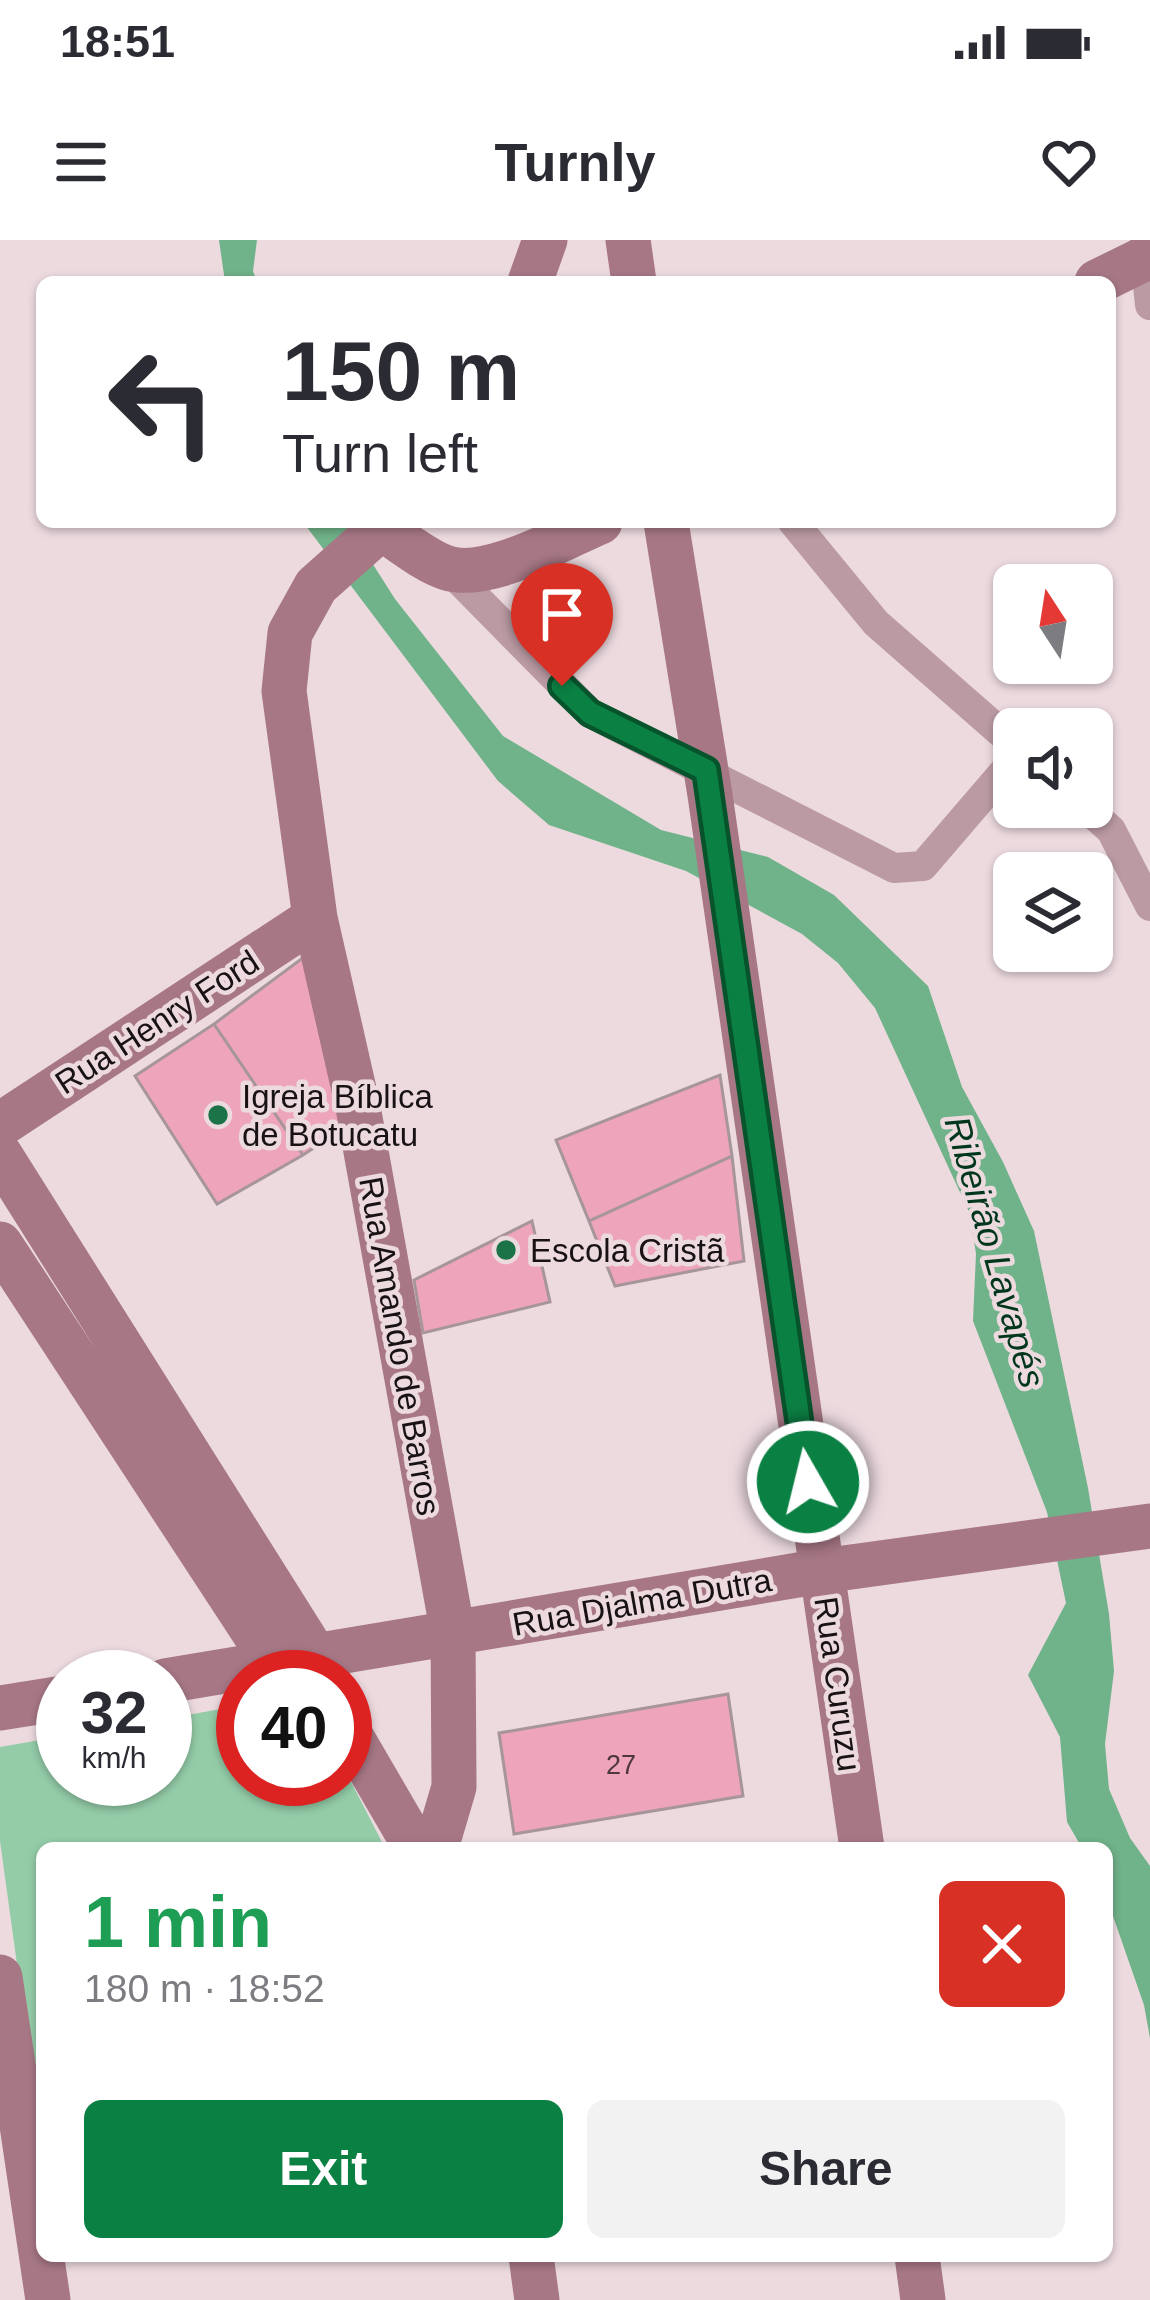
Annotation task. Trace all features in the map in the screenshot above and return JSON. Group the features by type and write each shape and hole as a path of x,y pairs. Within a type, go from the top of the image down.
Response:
{"street":[{"path":"532,276 544,240"},
{"path":"628,240 633,276"},
{"path":"1106,276 1146,252 1150,305"},
{"path":"392,528 448,569 590,713 708,782 894,868 923,866 993,784"},
{"name":"Rua Amando de Barros","path":"392,528 316,586 290,633 284,691 315,919 358,1107 453,1634 454,1787 438,1842"},
{"path":"448,569 481,568 515,559 586,528"},
{"name":"Rua Curuzu","path":"667,528 861,1842"},
{"path":"798,528 876,623 993,726"},
{"path":"1109,828 1150,906"},
{"name":"Rua Henry Ford","path":"0,1125 315,919"},
{"path":"0,1155 152,1436 289,1650"},
{"path":"0,1244 152,1436"},
{"name":"Rua Djalma Dutra","path":"372,1653 453,1634 822,1571 1135,1528"},
{"path":"0,1708 36,1702"},
{"path":"372,1774 412,1842"},
{"path":"0,1977 36,2235"},
{"path":"41,2262 48,2300"},
{"path":"532,2262 537,2300"},
{"path":"918,2262 923,2300"}],"shaded area":[{"path":"216,1710 216,1806 363,1806 382,1842 36,1842 36,2102 0,1841 0,1747 36,1741 36,1806 192,1806 192,1714"}],"water":[{"path":"219,240 257,240 255,276 224,276"},
{"name":"Ribeirão Lavapés","path":"308,528 350,528 395,599 503,736 661,830 768,857 834,895 928,986 962,1087 1034,1231 1088,1488 1109,1614 1114,1671 1105,1744 1109,1789 1130,1838 1150,1866 1150,2038 1144,2005 1113,1916 1113,1842 1079,1842 1067,1822 1060,1737 1028,1675 1066,1603 1047,1512 973,1321 976,1254 970,1214 875,1008 838,963 802,934 686,871 549,825 498,781"}],"building":[{"path":"304,957 343,1129 303,1155 214,1024"},
{"name":"Igreja Bíblica de Botucatu","path":"214,1024 303,1155 217,1204 135,1076"},
{"path":"720,1075 732,1156 589,1221 556,1140"},
{"path":"732,1156 744,1261 615,1286 589,1221"},
{"name":"Escola Cristã","path":"532,1221 550,1302 423,1333 414,1280"},
{"path":"728,1694 743,1796 514,1834 499,1733"}],"place":[{"name":"Igreja Bíblica de Botucatu","path":"218,1115"},
{"name":"Escola Cristã","path":"506,1250"}],"route":[{"path":"562,686 590,713 706,770 808,1482"}]}
